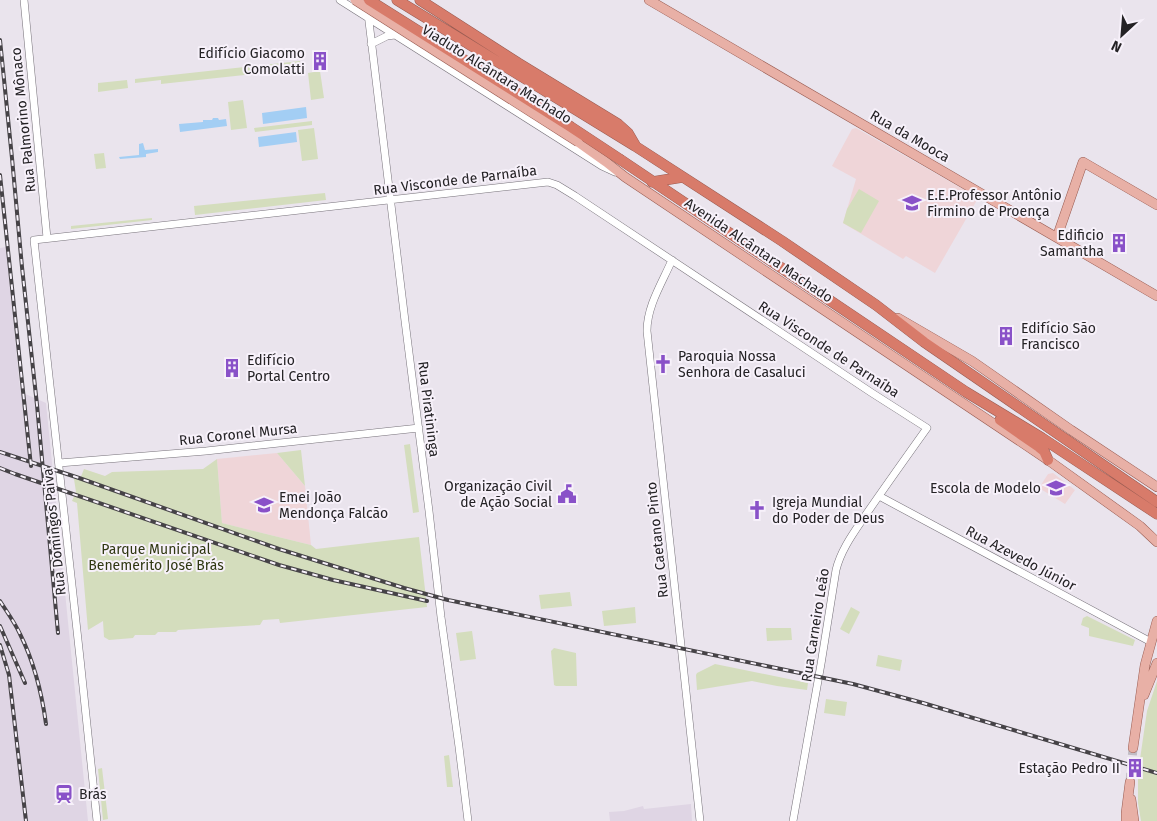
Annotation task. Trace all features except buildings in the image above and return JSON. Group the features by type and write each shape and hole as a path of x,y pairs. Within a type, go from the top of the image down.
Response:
{"highway":[{"name":"Viaduto Alcântara Machado","path":"368,0 571,127 620,160"},
{"name":"Viaduto Alcântara Machado","path":"397,0 611,132"},
{"path":"420,0 518,64 618,124 628,133 636,146"},
{"name":"Avenida Alcântara Machado","path":"611,132 636,146 782,241 876,305 924,342 1157,502"},
{"name":"Avenida Alcântara Machado","path":"620,160 966,392 1042,438 1157,514"},
{"path":"652,182 683,177"},
{"path":"966,392 996,417 1040,447 1048,460"}],"main road":[{"name":"Viaduto Alcântara Machado","path":"355,0 578,142 622,175"},
{"name":"Rua da Mooca","path":"649,0 1157,296"},
{"path":"1057,237 1083,162 1157,205"},
{"name":"Avenida Alcântara Machado","path":"622,175 1048,460 1140,526 1155,540"},
{"name":"Avenida Alcântara Machado","path":"876,305 972,362 1157,487"},
{"path":"1155,540 1157,550"},
{"path":"1133,748 1142,683 1157,621"},
{"path":"1139,707 1157,663"},
{"path":"1125,818 1129,784 1134,821"}],"street":[{"name":"Rua Palmorino Mônaco","path":"24,0 47,238"},
{"name":"Avenida Alcântara Machado","path":"340,0 602,166 622,175"},
{"name":"Rua Piratininga","path":"368,0 371,44 441,618 460,747 468,821"},
{"path":"382,0 382,21 386,29"},
{"path":"371,44 387,36 396,35"},
{"name":"Rua Visconde de Parnaíba","path":"34,240 552,182 927,428"},
{"name":"Rua Domingos Paiva","path":"34,240 96,821"},
{"name":"Rua Caetano Pinto","path":"672,260 650,311 647,320 647,331 700,821"},
{"name":"Rua Coronel Mursa","path":"59,464 419,428"},
{"name":"Rua Carneiro Leão","path":"793,821 839,558 879,496 927,428"},
{"name":"Rua Azevedo Júnior","path":"879,496 1151,642"}],"shaded area":[{"name":"E.E.Professor Antônio Firmino de Proença","path":"856,128 977,197 935,273 906,256 903,259 843,223 856,179 832,166 852,129"},
{"path":"6,247 20,388 23,393 46,403 88,821 0,821 0,248"},
{"name":"Emei João Mendonça Falcão","path":"277,453 305,486 311,545 222,523 217,459"},
{"name":"Escola de Modelo","path":"1053,473 1075,490 1065,504 1039,488 1048,474"},
{"path":"691,804 692,821 610,821 609,812 624,811 643,806 644,809"}],"green space":[{"path":"300,61 301,69 161,84 161,80 135,83 135,79"},
{"path":"320,71 324,98 311,100 308,73"},
{"path":"127,80 128,88 98,92 98,83"},
{"path":"243,100 247,128 231,130 228,102"},
{"path":"312,121 312,125 255,132 254,128"},
{"path":"314,128 318,159 302,161 298,130"},
{"path":"104,153 106,168 96,169 94,154"},
{"path":"859,189 879,201 861,233 843,223 847,209"},
{"path":"325,193 326,200 195,215 194,206"},
{"path":"152,218 152,220 71,229 71,226"},
{"path":"410,444 419,512 413,513 404,445"},
{"path":"301,450 305,486 277,453"},
{"name":"Parque Municipal Benemérito José Brás","path":"217,459 222,523 311,545 316,549 419,537 427,607 280,623 279,619 263,620 260,625 178,630 176,632 158,632 155,635 135,635 133,638 109,640 104,637 103,621 88,630 77,503 72,501 76,492 75,477 80,479 84,469 105,476 112,472 203,469"},
{"path":"570,592 572,606 541,609 539,595"},
{"path":"635,607 636,623 604,626 602,611"},
{"path":"851,607 860,612 849,634 840,629"},
{"path":"1087,616 1135,640 1133,646 1089,636 1089,628 1081,625 1083,618"},
{"path":"766,628 791,628 792,640 767,641"},
{"path":"472,631 476,659 460,661 456,633"},
{"path":"554,648 576,653 577,686 554,685 551,651"},
{"path":"878,655 902,660 900,671 876,666"},
{"path":"715,664 808,683 807,690 752,681 697,690 697,673"},
{"path":"1157,681 1157,821 1141,821 1138,803 1138,773 1147,711"},
{"path":"826,699 847,702 845,716 824,713"},
{"path":"449,755 453,787 447,787 444,756"},
{"path":"102,768 108,819 103,820 98,769"}],"water":[{"path":"306,107 307,118 263,124 262,113"},
{"path":"213,118 218,118 219,120 226,119 227,126 180,132 179,124 203,122 203,120 212,120"},
{"path":"296,132 297,142 259,147 258,137"},
{"path":"143,143 145,150 158,149 158,152 146,154 146,157 120,159 119,157 139,155 139,144"}],"tunnel":[{"path":"1130,782 1133,748"}],"railway":[{"path":"0,40 58,633"},
{"path":"0,175 31,466"},
{"path":"0,452 279,549 404,588 448,600 853,684 1157,773"},
{"path":"0,468 279,565 333,580 427,601"},
{"path":"0,601 25,645 40,690 46,724"},
{"path":"0,626 25,683"},
{"path":"0,645 9,675 26,821"}],"place":[{"name":"Edifício Giacomo Comolatti","path":"320,61"},
{"name":"E.E.Professor Antônio Firmino de Proença","path":"912,203"},
{"name":"Edificio Samantha","path":"1119,243"},
{"name":"Edifício São Francisco","path":"1006,336"},
{"name":"Paroquia Nossa Senhora de Casaluci","path":"663,364"},
{"name":"Edifício Portal Centro","path":"232,368"},
{"name":"Escola de Modelo","path":"1056,488"},
{"name":"Organização Civil de Ação Social","path":"567,494"},
{"name":"Emei João Mendonça Falcão","path":"264,505"},
{"name":"Igreja Mundial do Poder de Deus","path":"757,510"},
{"name":"Estação Pedro II","path":"1135,768"},
{"name":"Brás","path":"64,794"}]}
